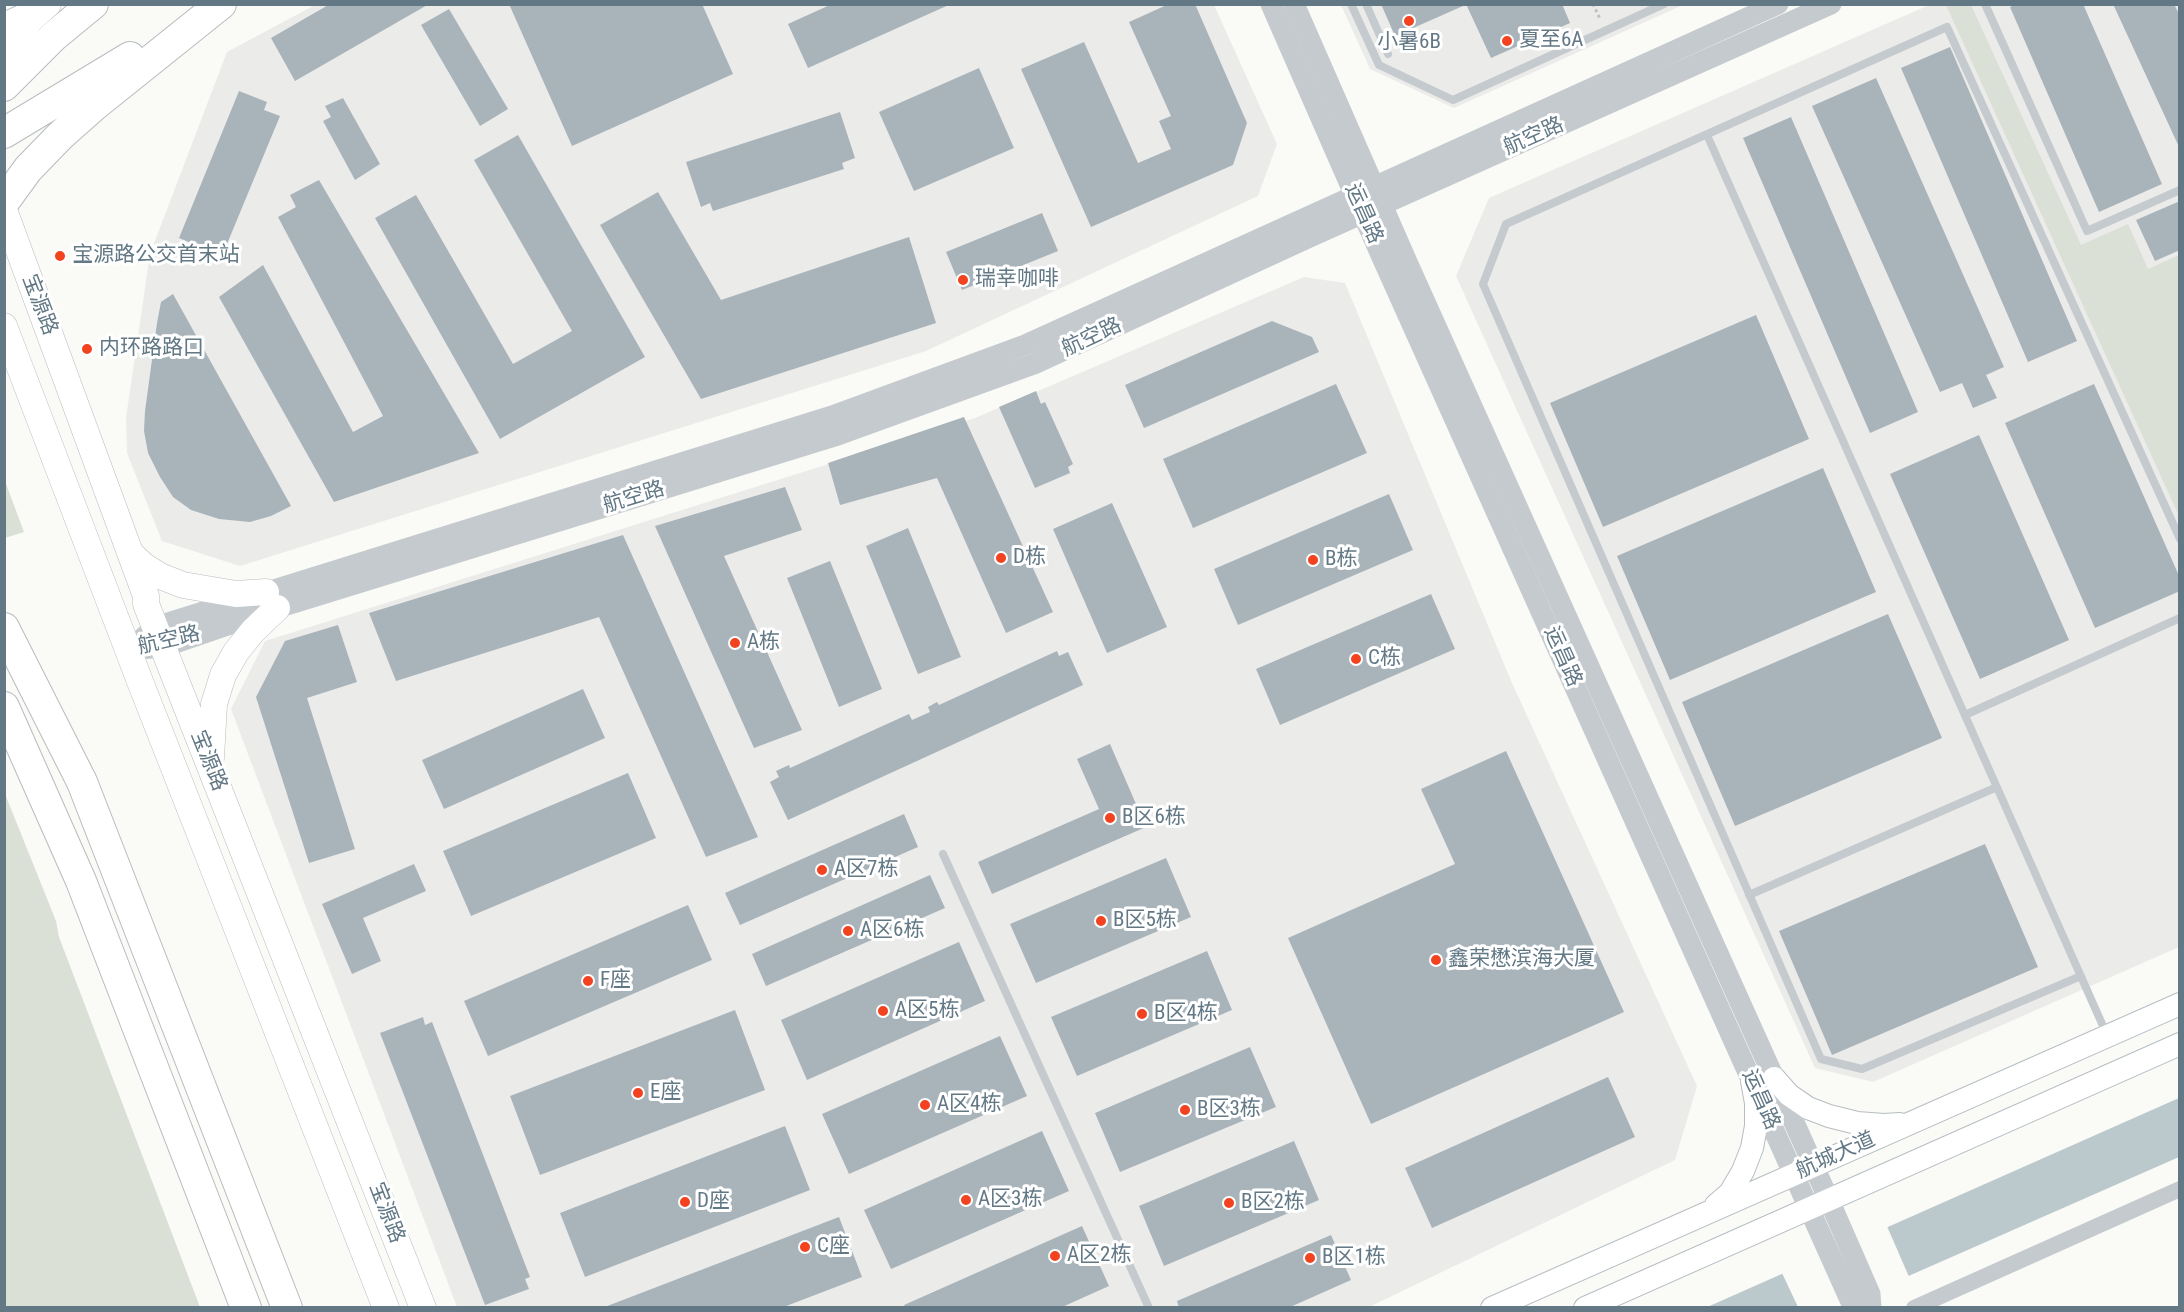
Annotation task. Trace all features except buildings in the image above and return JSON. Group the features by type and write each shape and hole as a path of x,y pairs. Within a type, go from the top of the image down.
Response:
{"highway":[{"path":"4,86 53,37 93,4"},
{"path":"4,133 221,4"},
{"path":"4,202 28,169 60,136 221,4"},
{"path":"4,628 82,782 287,1308"},
{"path":"4,707 81,880 246,1308"}],"main road":[{"path":"4,24 47,4"},
{"path":"4,57 31,19 47,4"},
{"name":"宝源路","path":"4,210 146,596 146,604 423,1308"},
{"name":"宝源路","path":"4,326 128,650 386,1308"},
{"path":"129,552 144,566 160,576 183,585 207,591 272,600 253,631 236,652 224,675 214,704 210,767"},
{"name":"航城大道","path":"1492,1308 2180,1004"},
{"name":"航城大道","path":"1585,1308 2180,1044"},
{"path":"1707,1212 1730,1193 1743,1171 1752,1148 1756,1126 1756,1103 1763,1079 1808,1108 1830,1116 1857,1123 1884,1125 1910,1123"}],"street":[{"name":"运昌路","path":"1271,4 1368,200 1803,1170 1819,1204 1840,1226 1862,1303"},
{"name":"运昌路","path":"1294,4 1368,200"},
{"name":"航空路","path":"128,650 159,637 272,600 838,435 1034,364 1368,200 1778,4"},
{"name":"航空路","path":"1368,200 1831,4"},
{"path":"1915,1307 2180,1189"},
{"name":"运昌路","path":"1819,1204 1820,1233 1862,1303"}],"lane":[{"path":"1351,4 1378,65 1453,100 1664,4"},
{"path":"1366,4 1388,54"},
{"path":"1984,4 2087,231 2180,190"},
{"path":"2081,976 1862,1069 1821,1059 1483,284 1506,224 1947,27 2180,539"},
{"path":"1707,135 2107,1036"},
{"path":"1965,715 2180,618"},
{"path":"1749,895 1997,787"},
{"path":"943,854 1149,1308"}],"shaded area":[{"path":"315,5 1214,5 1277,144 1258,196 926,351 240,566 162,541 127,453 126,418 150,254 227,52"},
{"path":"1341,5 1683,5 1454,108 1370,69"},
{"path":"1929,5 2179,5 2179,947 1873,1082 1815,1068 1456,276 1489,198"},
{"path":"1946,5 1971,5 2081,245 2128,224 2148,269 2179,255 2179,516"},
{"path":"1304,277 1345,283 1512,683 1697,1086 1675,1160 1369,1307 457,1307 231,709 265,641 975,418"},
{"path":"5,481 24,532 4,538"},
{"path":"5,794 56,921 59,937 200,1307 5,1307"},
{"path":"2179,1098 2179,1157 1838,1307 1705,1308"}],"pier":[{"path":"1886,1224 1910,1279 1846,1308 1798,1307 1781,1271"}],"place":[{"name":"小暑6B","path":"1409,21"},
{"name":"夏至6A","path":"1507,41"},
{"name":"宝源路公交首末站","path":"60,256"},
{"name":"瑞幸咖啡","path":"963,280"},
{"name":"内环路路口","path":"87,349"},
{"name":"D栋","path":"1001,558"},
{"name":"B栋","path":"1313,560"},
{"name":"A栋","path":"735,643"},
{"name":"C栋","path":"1356,659"},
{"name":"B区6栋","path":"1110,818"},
{"name":"A区7栋","path":"822,870"},
{"name":"B区5栋","path":"1101,921"},
{"name":"A区6栋","path":"848,931"},
{"name":"鑫荣懋滨海大厦","path":"1436,960"},
{"name":"F座","path":"588,981"},
{"name":"A区5栋","path":"883,1011"},
{"name":"B区4栋","path":"1142,1014"},
{"name":"E座","path":"638,1093"},
{"name":"A区4栋","path":"925,1105"},
{"name":"B区3栋","path":"1185,1110"},
{"name":"A区3栋","path":"966,1200"},
{"name":"D座","path":"685,1202"},
{"name":"B区2栋","path":"1229,1203"},
{"name":"C座","path":"805,1247"},
{"name":"A区2栋","path":"1055,1256"},
{"name":"B区1栋","path":"1310,1258"}]}
